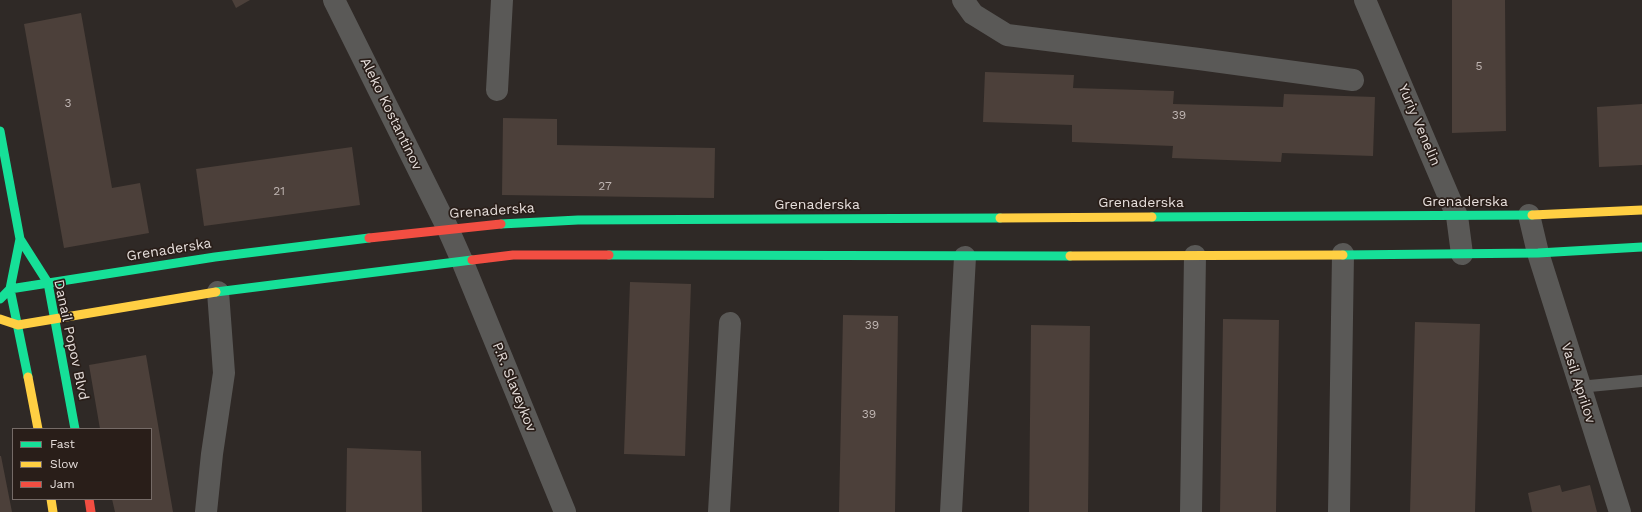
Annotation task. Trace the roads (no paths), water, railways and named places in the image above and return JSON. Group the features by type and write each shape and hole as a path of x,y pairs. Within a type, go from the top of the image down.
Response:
{"street":[{"name":"Aleko Kostantinov","path":"334,0 448,229 463,263"},
{"path":"496,90 502,0"},
{"path":"963,0 973,14 1007,35 1353,80"},
{"name":"Yuriy Venelin","path":"1365,0 1457,216 1462,254"},
{"name":"Danail Popov Blvd","path":"0,132 20,240 48,284 75,428"},
{"name":"Grenaderska","path":"10,289 215,257 448,229 513,223 578,220 1457,216 1529,215 1642,210"},
{"name":"Vasil Aprilov","path":"1529,215 1538,253 1620,512"},
{"name":"Danail Popov Blvd","path":"20,240 10,289 38,428"},
{"path":"0,320 18,325 218,292 463,263 513,255 578,254 965,257 1195,256 1538,253 1642,247"},
{"path":"1338,512 1343,254"},
{"path":"1191,512 1195,256"},
{"path":"952,512 965,257"},
{"name":"P.R. Slaveykov","path":"463,263 564,512"},
{"path":"0,299 10,289"},
{"path":"206,512 212,454 224,372 218,292"},
{"path":"719,512 730,323"},
{"path":"51,500 53,512"},
{"path":"89,500 91,512"}],"lane":[{"path":"1580,387 1642,381"}]}
